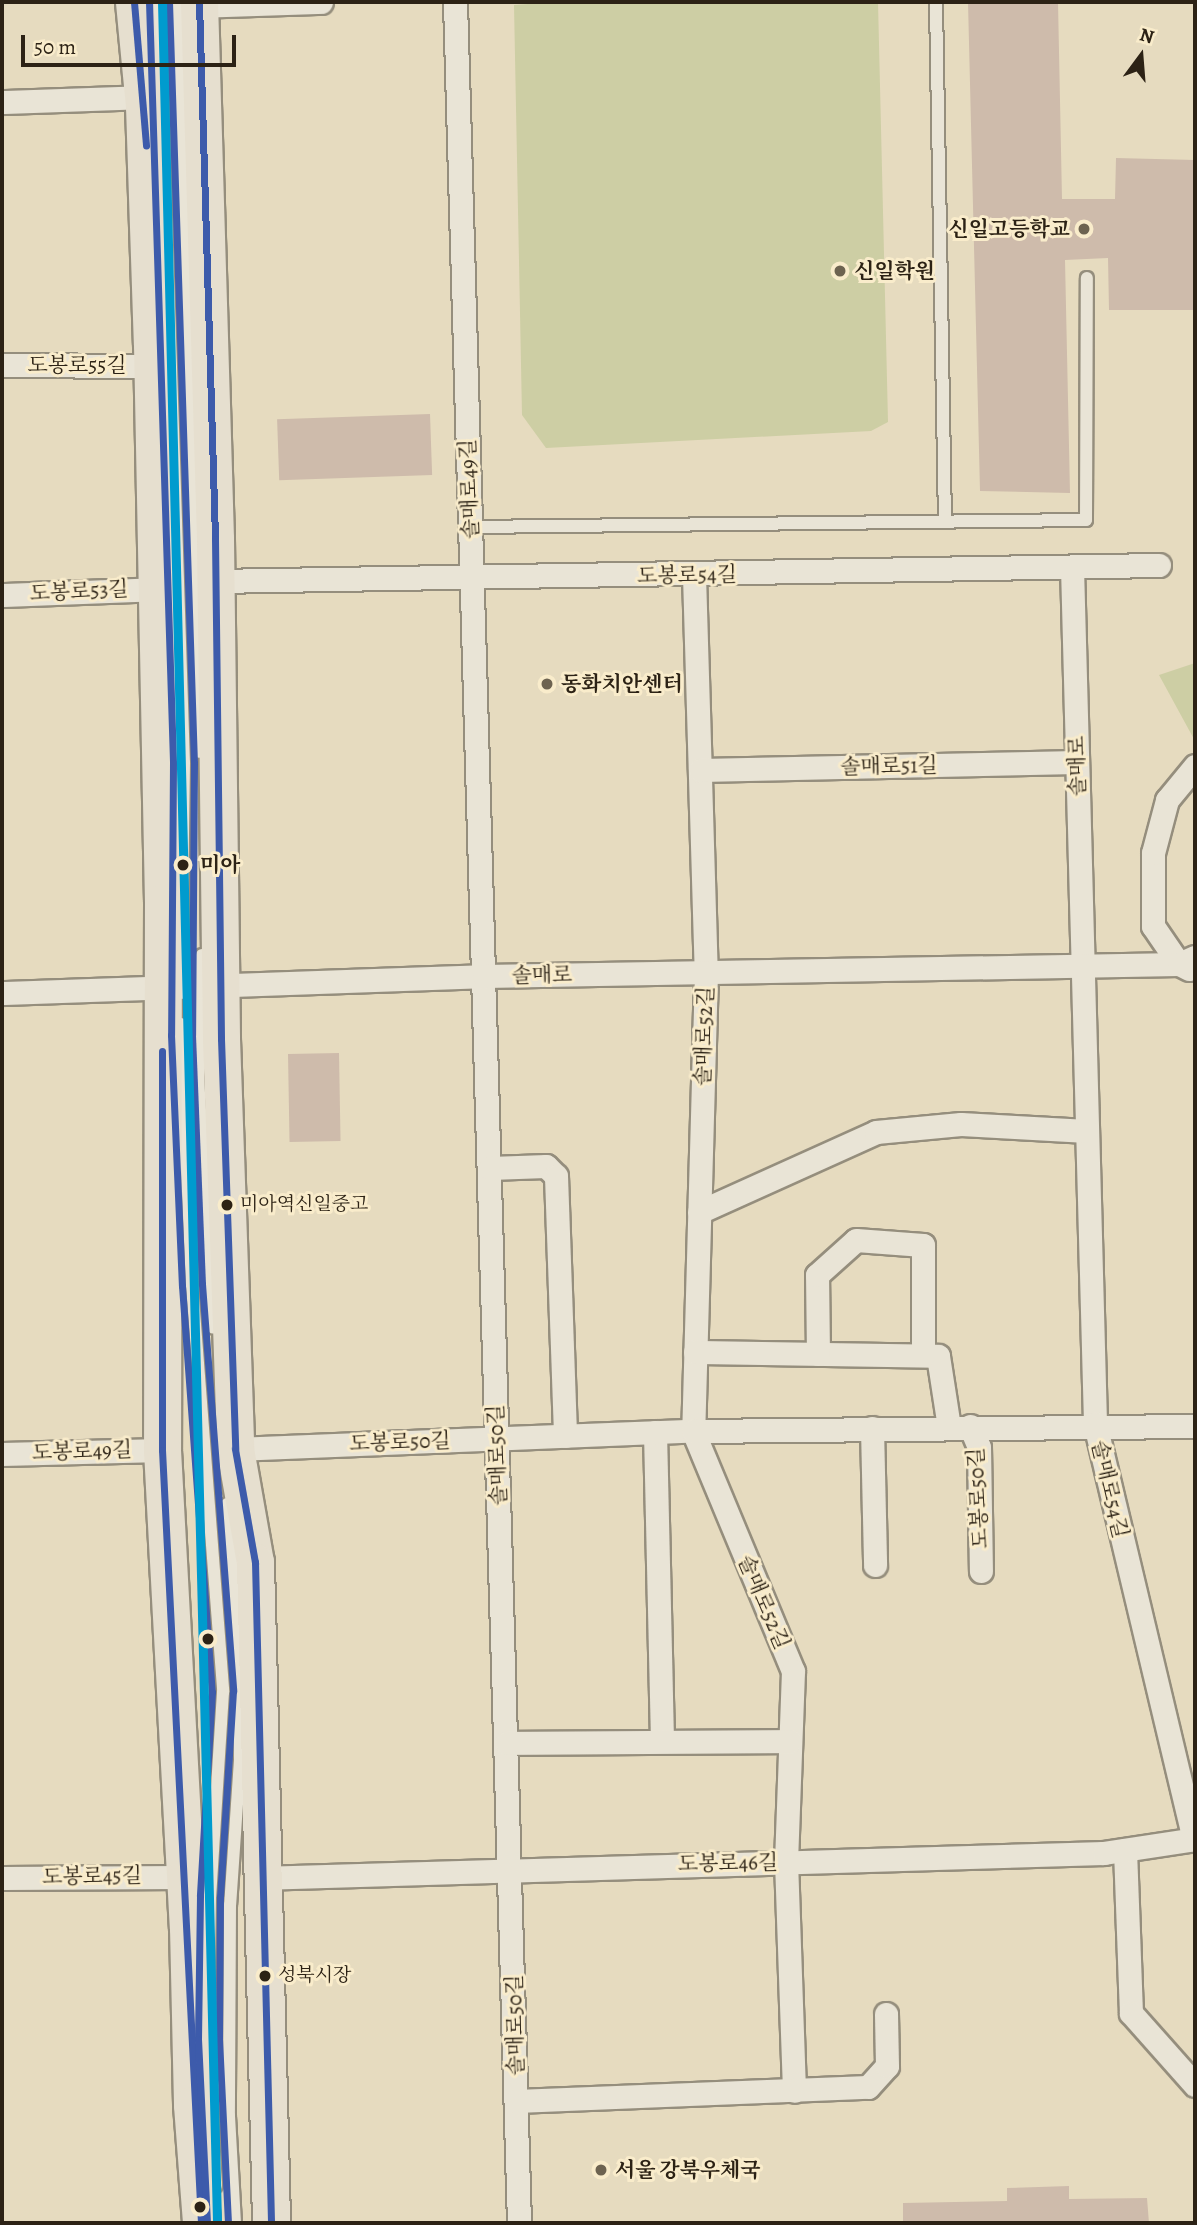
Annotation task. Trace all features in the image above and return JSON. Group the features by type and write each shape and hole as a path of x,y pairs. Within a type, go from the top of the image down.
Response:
{"main road":[{"path":"136,2 144,97 153,366 163,902 191,988 235,1449 255,1562 259,1878 271,2223"},
{"path":"191,3 214,581 162,1450 201,2223"}],"street":[{"path":"191,3 321,2"},
{"name":"솔매로49길","path":"455,2 484,976"},
{"path":"2,102 144,97"},
{"name":"도봉로55길","path":"2,365 153,366"},
{"name":"도봉로54길","path":"214,581 472,580 1159,565"},
{"name":"솔매로","path":"1072,567 1082,966"},
{"path":"694,575 706,973"},
{"name":"도봉로53길","path":"2,595 156,589"},
{"name":"솔매로51길","path":"700,771 1077,762"},
{"name":"솔매로","path":"1190,964 1153,926 1153,853 1167,800 1195,766"},
{"name":"솔매로","path":"2,993 484,976 1190,964"},
{"name":"솔매로54길","path":"1082,966 1095,1424 1195,1839"},
{"name":"솔매로52길","path":"706,973 693,1431 793,1671 786,1861 794,2091"},
{"name":"솔매로50길","path":"484,976 519,2223"},
{"path":"699,1212 876,1132 961,1124 1087,1132"},
{"path":"489,1168 545,1166 556,1176 565,1436"},
{"path":"818,1354 817,1275 856,1240 923,1245 923,1355"},
{"path":"695,1352 938,1356 960,1427"},
{"name":"도봉로50길","path":"235,1449 693,1431 1095,1424 1195,1426"},
{"name":"도봉로50길","path":"960,1427 979,1447 981,1571"},
{"path":"872,1428 875,1565"},
{"path":"655,1432 662,1741"},
{"name":"도봉로49길","path":"2,1454 162,1450"},
{"path":"507,1743 790,1741"},
{"name":"도봉로46길","path":"259,1878 1125,1850 1195,1839"},
{"path":"1125,1850 1131,2013 1195,2085"},
{"name":"도봉로45길","path":"2,1878 182,1877"},
{"path":"516,2101 868,2087 887,2066 886,2014"}],"lane":[{"path":"136,2 164,144"},
{"path":"159,2 191,988 192,1285 223,1692 210,1897 208,2039 218,2223"},
{"path":"936,2 945,522"},
{"path":"191,3 195,529 204,909 191,988 238,1632 240,1760 230,1905 229,2116 235,2223"},
{"path":"153,411 166,202"},
{"path":"470,527 1086,520 1087,278"},
{"path":"156,635 183,730"},
{"path":"163,902 184,763"}],"green space":[{"path":"556,2 878,2 888,422 871,431 546,448 522,415 514,5"},
{"path":"1195,663 1195,741 1159,675"}],"building":[{"name":"신일고등학교","path":"968,2 1058,2 1062,199 1115,199 1116,158 1195,160 1195,310 1109,310 1108,258 1065,260 1070,493 980,491"},
{"path":"430,414 432,475 279,480 277,419"},
{"path":"339,1053 341,1141 290,1142 288,1054"},
{"path":"1069,2186 1069,2199 1147,2198 1149,2223 903,2223 903,2203 1007,2201 1007,2188"}],"transit line":[{"path":"134,2 146,145"},
{"path":"149,2 173,763 171,1035 182,1286 212,1692 200,1896 198,2039 207,2223"},
{"path":"162,2 217,2223"},
{"path":"169,2 194,763 192,1035 202,1284 233,1691 220,1897 219,2039 228,2222"},
{"path":"199,2 215,539 221,1039 235,1449 255,1562 271,2223"},
{"path":"162,1051 162,1450 201,2223"}],"place":[{"name":"신일고등학교","path":"1084,229"},
{"name":"신일학원","path":"840,271"},
{"name":"동화치안센터","path":"547,684"},
{"name":"미아","path":"183,865"},
{"name":"미아역신일중고","path":"227,1205"},
{"name":"성북시장","path":"265,1976"},
{"name":"서울 강북우체국","path":"601,2170"}]}
